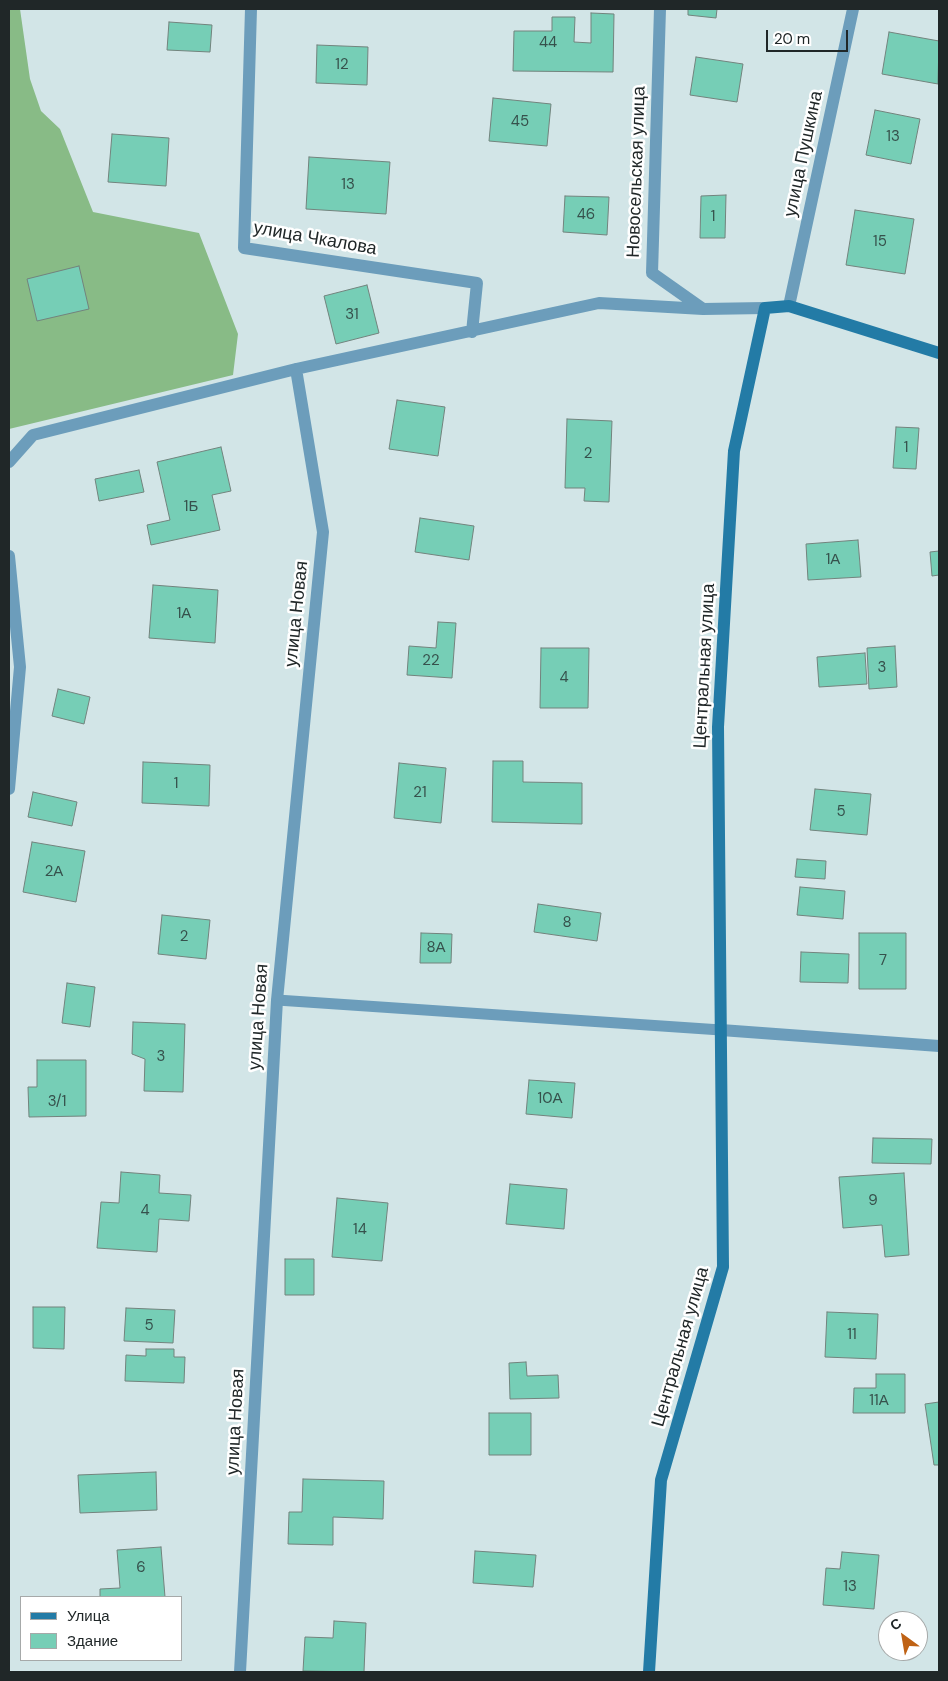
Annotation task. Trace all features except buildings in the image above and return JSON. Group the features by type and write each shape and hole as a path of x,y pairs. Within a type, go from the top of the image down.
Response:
{"street":[{"name":"улица Чкалова","path":"252,9 244,248 478,283 472,332"},
{"name":"Новосельская улица","path":"660,9 652,274 703,308"},
{"name":"улица Пушкина","path":"789,306 853,9"},
{"path":"9,462 33,435 296,369 599,303 703,308 789,306 939,353"},
{"name":"Центральная улица","path":"649,1672 662,1480 723,1267 718,727 734,461 765,308"},
{"name":"улица Новая","path":"240,1672 277,1000 323,532 296,369"},
{"path":"9,556 20,667 9,789"},
{"path":"721,1030 939,1046"}],"lane":[{"path":"277,1000 721,1030"}],"green space":[{"path":"9,9 20,9 30,79 41,111 60,129 93,212 199,233 238,334 233,375 9,429"}]}
